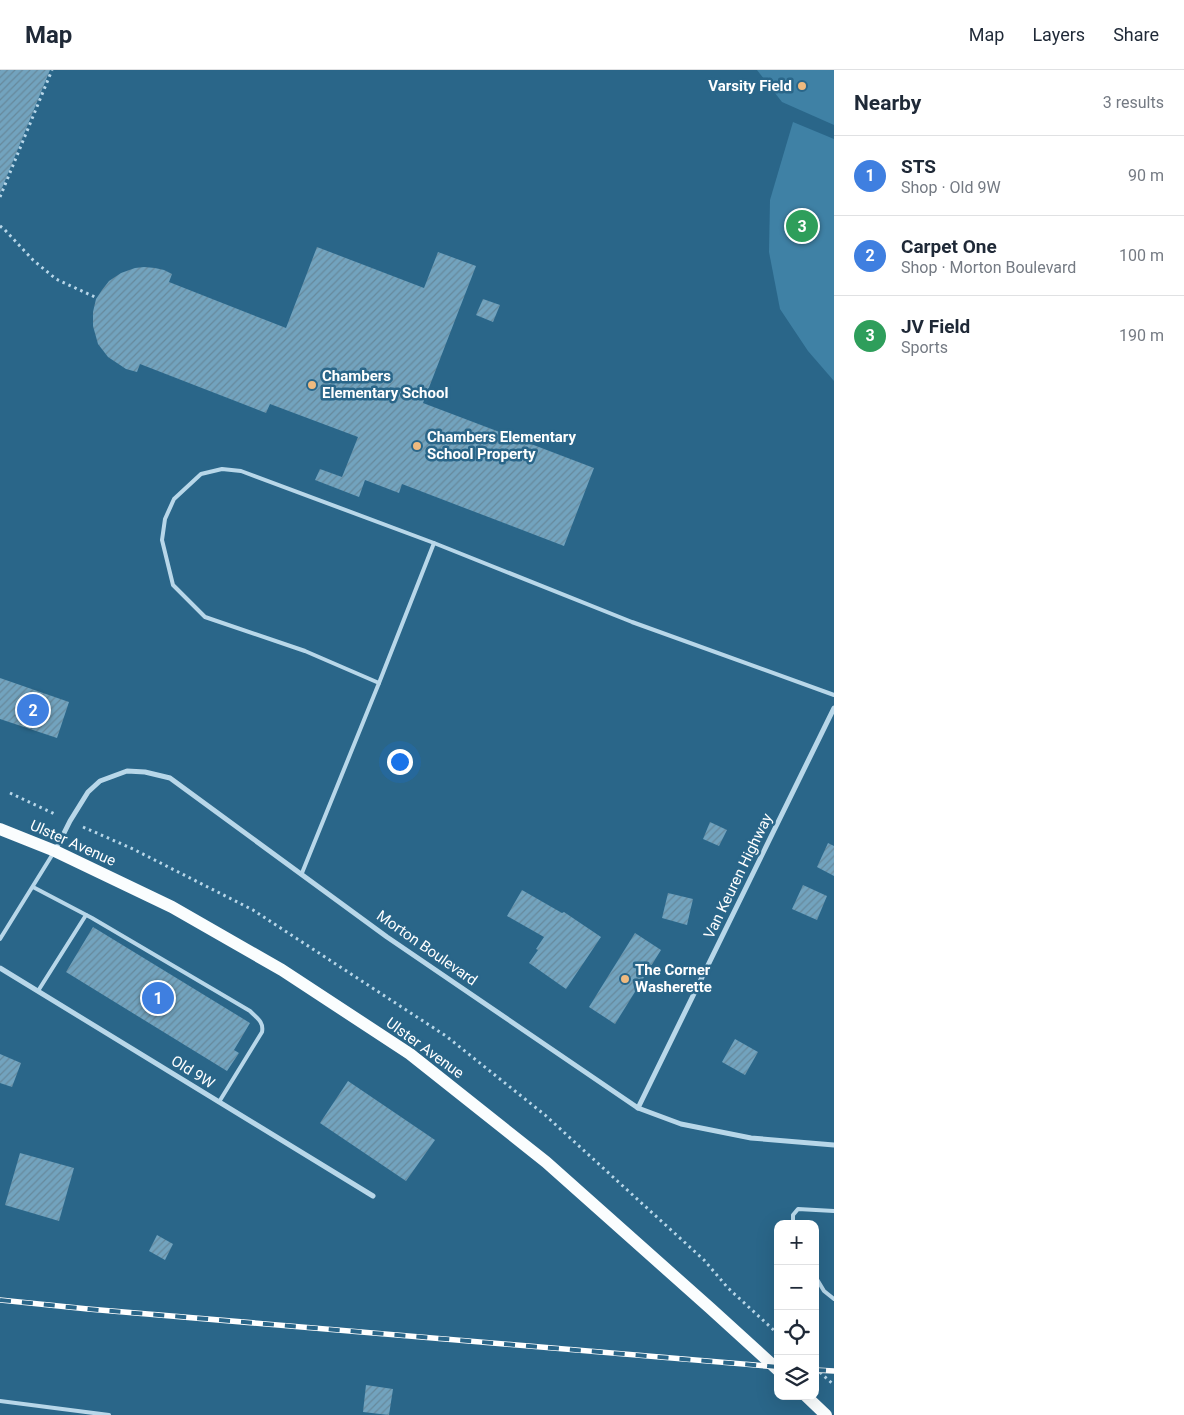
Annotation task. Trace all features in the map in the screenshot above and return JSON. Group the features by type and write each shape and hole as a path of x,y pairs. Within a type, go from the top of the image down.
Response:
{"main road":[{"name":"Ulster Avenue","path":"0,829 55,851 172,908 282,970 410,1054 546,1162 774,1366"},
{"path":"810,1400 826,1415"}],"street":[{"name":"Van Keuren Highway","path":"638,1108 834,708"},
{"name":"Morton Boulevard","path":"55,851 70,821 88,792 100,781 127,771 145,772 170,778 387,937 638,1108 681,1124 751,1138 834,1145"},
{"name":"Old 9W","path":"0,968 373,1196"}],"lane":[{"path":"379,683 305,651 205,617 173,585 162,540 165,519 174,499 200,474 222,469 241,471 434,542 632,622 834,696"},
{"path":"302,873 434,542"},
{"path":"0,939 55,851"},
{"path":"33,886 250,1011 261,1020 264,1027 262,1032 219,1102"},
{"path":"38,992 86,915"},
{"path":"793,1220 792,1215 798,1209 834,1211"},
{"path":"819,1283 824,1291 834,1300"},
{"path":"0,1401 109,1415"}],"path":[{"path":"0,197 52,70"},
{"path":"0,226 33,260 56,279 97,298"},
{"path":"728,1288 774,1330"},
{"path":"819,1372 834,1385"}],"shaded area":[{"name":"Varsity Field","path":"757,70 834,70 834,125 782,102"},
{"path":"793,122 834,139 834,381 808,351 780,309 769,252 770,200"}],"building":[{"path":"0,70 50,70 0,193"},
{"name":"Chambers Elementary School","path":"317,247 424,288 438,252 476,266 423,403 594,468 564,546 402,484 399,493 365,480 359,497 315,480 320,469 342,477 358,437 270,404 266,413 140,364 137,372 126,369 108,357 98,344 93,326 93,312 96,299 109,281 121,273 144,267 164,270 172,274 169,282 286,328"},
{"path":"483,299 500,305 493,322 476,315"},
{"path":"0,678 69,702 57,738 0,719"},
{"path":"710,822 727,830 719,846 703,839"},
{"path":"828,843 834,846 834,876 817,867"},
{"path":"803,885 827,896 817,920 792,909"},
{"path":"522,890 562,913 564,912 601,937 566,989 529,963 544,937 507,916"},
{"path":"668,893 693,899 687,925 662,918"},
{"path":"93,927 250,1023 234,1050 239,1053 227,1071 66,972"},
{"name":"The Corner Washerette","path":"635,933 661,950 615,1024 589,1007"},
{"path":"735,1039 758,1052 745,1075 722,1062"},
{"path":"0,1054 21,1063 12,1087 0,1083"},
{"path":"348,1081 435,1140 406,1181 320,1123"},
{"path":"20,1153 74,1168 59,1221 5,1205"},
{"path":"157,1235 173,1244 165,1260 149,1251"},
{"path":"366,1385 393,1389 389,1415 363,1412"}],"railway":[{"path":"0,1300 774,1367"},
{"path":"819,1370 834,1371"}],"place":[{"name":"Varsity Field","path":"802,86"},
{"name":"JV Field","path":"802,226"},
{"name":"Chambers Elementary School","path":"312,385"},
{"name":"Chambers Elementary School Property","path":"417,446"},
{"name":"Carpet One","path":"33,710"},
{"name":"The Corner Washerette","path":"625,979"},
{"name":"STS","path":"158,998"}]}
